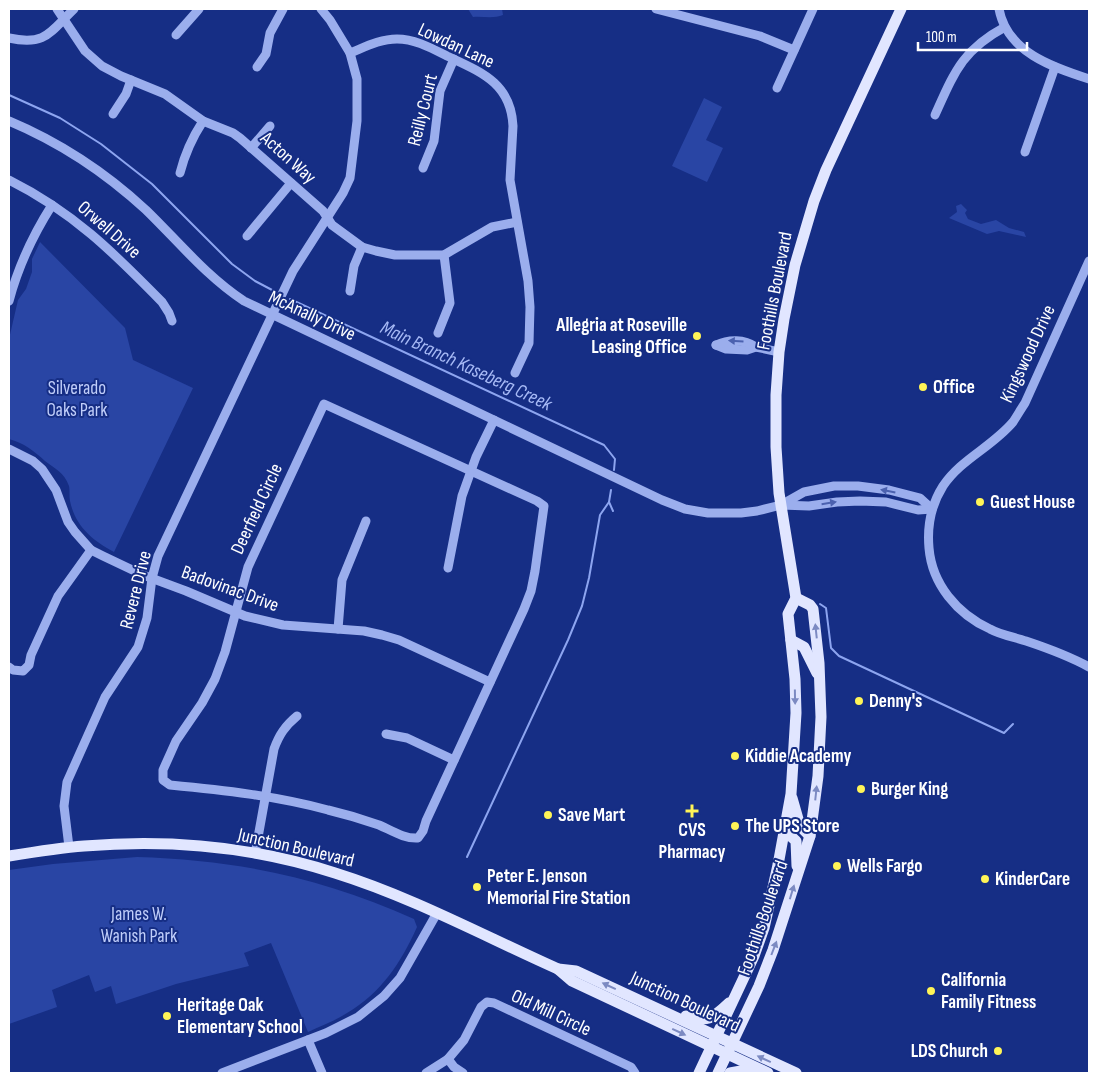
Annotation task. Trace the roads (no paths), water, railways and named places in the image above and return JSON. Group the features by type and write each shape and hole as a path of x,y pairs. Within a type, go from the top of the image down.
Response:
{"main road":[{"name":"Foothills Boulevard","path":"699,1073 754,956 764,928 791,794 796,713 795,679 788,614 796,598 778,487 776,447 776,395 779,352 784,319 795,265 814,201 826,170 901,9"},
{"name":"Foothills Boulevard","path":"718,1073 773,950 810,836 818,776 820,679 813,609 810,605 796,598"},
{"path":"791,640 804,647 820,679"},
{"path":"791,794 800,826 810,836"},
{"path":"784,830 796,841 797,874"},
{"name":"Junction Boulevard","path":"9,856 69,847 136,843 177,844 255,854 335,872 410,901 558,969 572,981 730,1049 796,1073"},
{"name":"Junction Boulevard","path":"558,969 576,971 635,998 714,1042"},
{"path":"635,998 700,1021 709,1019 734,1000"},
{"name":"Junction Boulevard","path":"730,1049 768,1073"},
{"path":"730,1073 741,1071 768,1073"}],"street":[{"name":"Acton Way","path":"57,9 76,39 93,59 106,69 165,94 203,121 232,133 323,211 332,226 362,247 376,252 395,254 444,255"},
{"path":"9,38 28,41 37,39 57,28 74,9"},
{"path":"176,35 199,9"},
{"path":"257,67 266,54 270,33 283,9"},
{"name":"Revere Drive","path":"69,847 64,806 67,782 105,697 138,647 147,618 152,578 158,556 293,271 348,184 352,171 358,97 357,78 350,53 321,9"},
{"path":"656,9 760,36 794,50"},
{"path":"777,88 812,9"},
{"path":"999,9 1005,27 1012,39 1031,55 1055,67 1089,79"},
{"path":"935,114 961,62 978,44 1005,27"},
{"name":"Lowdan Lane","path":"350,53 385,40 403,39 426,46 481,72 489,77 502,91 513,117 510,180 528,281 530,342 515,373"},
{"name":"Reilly Court","path":"423,168 434,141 440,91 454,59"},
{"path":"1025,152 1055,67"},
{"path":"113,114 123,99 131,80"},
{"name":"McAnally Drive","path":"9,121 43,137 79,158 116,184 226,290 244,301 662,500 685,509 725,514 757,511 781,505 804,492 834,486 858,486 888,490 920,498 932,509"},
{"path":"180,173 187,149 203,121"},
{"path":"251,148 270,126"},
{"name":"Orwell Drive","path":"9,180 52,205 79,224 115,255 162,302 169,312 172,321"},
{"path":"247,236 291,183"},
{"path":"9,302 19,269 29,246 52,205"},
{"path":"438,333 450,303 444,255 492,227 517,222"},
{"path":"350,291 353,272 362,247"},
{"name":"Kingswood Drive","path":"1089,261 1025,403 1012,422 955,470 942,487 932,509 928,530 930,553 935,575 944,592 970,618 991,630 1040,646 1089,667"},
{"path":"716,344 726,349 747,350 756,347 779,352"},
{"name":"Deerfield Circle","path":"324,404 471,470 544,506 530,590 524,609 418,838 409,838 377,824 328,809 234,791 170,785 163,780 163,770 176,741 202,703 215,679 225,652 248,567 324,404"},
{"path":"448,568 462,496 471,470 494,420"},
{"name":"Badovinac Drive","path":"9,448 32,461 48,478 56,490 68,522 82,542 91,550 152,578 265,622 364,631 391,638 490,682"},
{"name":"McAnally Drive","path":"781,505 809,506 860,501 886,502 918,510 932,509"},
{"path":"338,629 342,580 366,521"},
{"path":"9,667 13,670 23,671 28,665 58,596 91,550"},
{"path":"255,854 274,750 278,737 286,725 297,716"},
{"path":"386,734 407,738 454,760"},
{"path":"222,1073 342,1026 358,1017 384,996 407,966 436,913"},
{"name":"Old Mill Circle","path":"426,1073 448,1059 467,1034 481,1007 487,1002 494,1003 631,1067 635,1073"},
{"path":"308,1040 322,1073"},
{"path":"448,1059 454,1067 463,1073"}],"waterway":[{"name":"Main Branch Kaseberg Creek","path":"9,95 60,118 101,144 152,184 232,264 255,281 274,291"},
{"name":"Main Branch Kaseberg Creek","path":"290,299 604,445 615,459 614,470"},
{"name":"Main Branch Kaseberg Creek","path":"611,490 609,502 613,511"},
{"path":"467,857 582,606 600,515 609,502"},
{"name":"Main Branch Kaseberg Creek","path":"820,604 826,608 831,648 839,656 1004,733 1013,724"}],"place":[{"name":"Allegria at Roseville Leasing Office","path":"697,336"},
{"name":"Office","path":"923,387"},
{"name":"Guest House","path":"980,502"},
{"name":"Denny's","path":"859,701"},
{"name":"Kiddie Academy","path":"735,756"},
{"name":"Burger King","path":"861,789"},
{"name":"CVS Pharmacy","path":"692,811"},
{"name":"Save Mart","path":"548,815"},
{"name":"The UPS Store","path":"735,826"},
{"name":"Wells Fargo","path":"837,866"},
{"name":"KinderCare","path":"985,879"},
{"name":"Peter E. Jenson Memorial Fire Station","path":"477,887"},
{"name":"California Family Fitness","path":"931,991"},
{"name":"Heritage Oak Elementary School","path":"167,1016"},
{"name":"LDS Church","path":"998,1051"}],"park label":[{"name":"Silverado Oaks Park","path":"77,399"},
{"name":"James W. Wanish Park","path":"139,925"}]}
